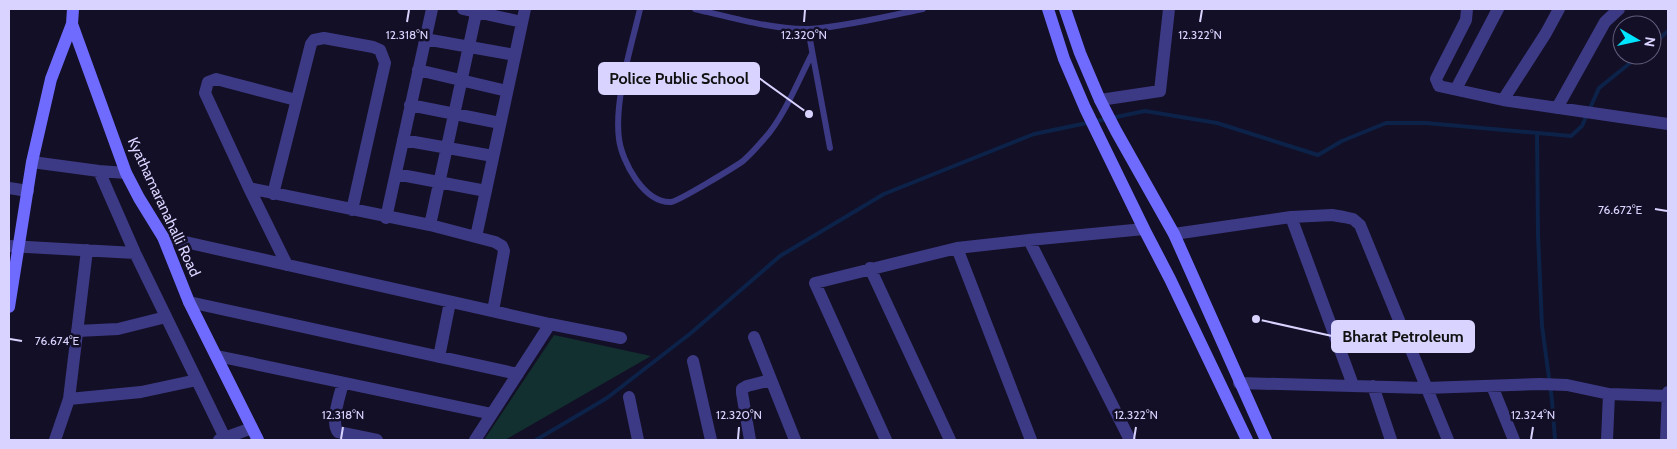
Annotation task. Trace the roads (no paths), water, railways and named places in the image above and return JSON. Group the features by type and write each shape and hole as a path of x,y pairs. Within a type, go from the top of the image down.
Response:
{"main road":[{"name":"Kyathamaranahalli Road","path":"73,9 72,24 126,173 163,237 190,302 258,440"},
{"path":"1048,9 1064,59 1085,108 1247,440"},
{"path":"1065,9 1080,53 1100,100 1174,234 1266,440"},
{"path":"9,307 14,247 28,191 32,162 50,79 72,24"}],"street":[{"path":"386,218 432,9"},
{"path":"463,9 477,10 522,22"},
{"path":"476,237 525,9"},
{"path":"1100,100 1160,91 1168,9"},
{"path":"1467,9 1466,20 1436,79 1439,86 1503,100 1668,124"},
{"path":"1456,89 1498,9"},
{"path":"1503,100 1546,34 1559,9"},
{"path":"1557,108 1605,22 1619,9"},
{"path":"430,226 477,10"},
{"path":"273,194 311,44 314,40 324,38 373,46 380,50 385,63 352,210"},
{"path":"425,38 515,54"},
{"path":"418,70 507,91"},
{"path":"287,265 205,93 208,82 216,79 296,100"},
{"path":"410,105 500,123"},
{"path":"403,140 493,156"},
{"path":"32,162 126,173"},
{"path":"99,171 135,253 197,380 222,439 252,428"},
{"path":"396,174 486,191"},
{"path":"9,188 28,191"},
{"path":"249,188 430,226 495,242 502,246 504,251 493,311"},
{"path":"1174,234 1291,217 1332,215 1353,219 1360,225 1448,440"},
{"path":"1291,217 1353,385"},
{"path":"886,440 815,283 957,248 1144,230"},
{"path":"163,237 450,302 621,338"},
{"path":"1029,240 1130,440"},
{"path":"14,247 135,253"},
{"path":"957,248 1031,440"},
{"path":"55,440 69,399 87,250"},
{"path":"870,268 950,440"},
{"path":"190,302 518,374"},
{"path":"439,357 450,302"},
{"path":"77,331 118,329 166,317"},
{"path":"476,440 550,324"},
{"path":"754,337 795,440"},
{"path":"217,356 492,414"},
{"path":"693,361 710,440"},
{"path":"69,399 141,392 197,380"},
{"path":"750,440 742,389 771,380"},
{"path":"343,383 334,420 336,429 338,432 377,440"},
{"path":"1239,383 1426,388 1540,384 1567,385 1609,394 1668,396"},
{"path":"1373,386 1391,440"},
{"path":"1492,386 1514,440"},
{"path":"1666,440 1668,392"},
{"path":"1607,440 1609,394"},
{"path":"629,397 638,440"}],"lane":[{"path":"640,9 623,85 618,121 619,140 624,160 632,175 642,186 664,201 678,200 744,160 766,138 812,54"},
{"path":"695,9 731,18 789,28 808,29 923,9"},
{"path":"808,29 830,148"}],"waterway":[{"path":"1662,36 1668,31"},
{"path":"536,440 607,398 691,333 780,256 884,194 1034,134 1145,111 1217,123 1318,155 1342,141 1386,123 1426,123 1571,136 1582,126 1599,88 1628,65"},
{"path":"1537,133 1538,235 1542,326 1552,400 1555,440"}],"place":[{"name":"Police Public School","path":"809,114"},
{"name":"Bharat Petroleum","path":"1256,319"}]}
